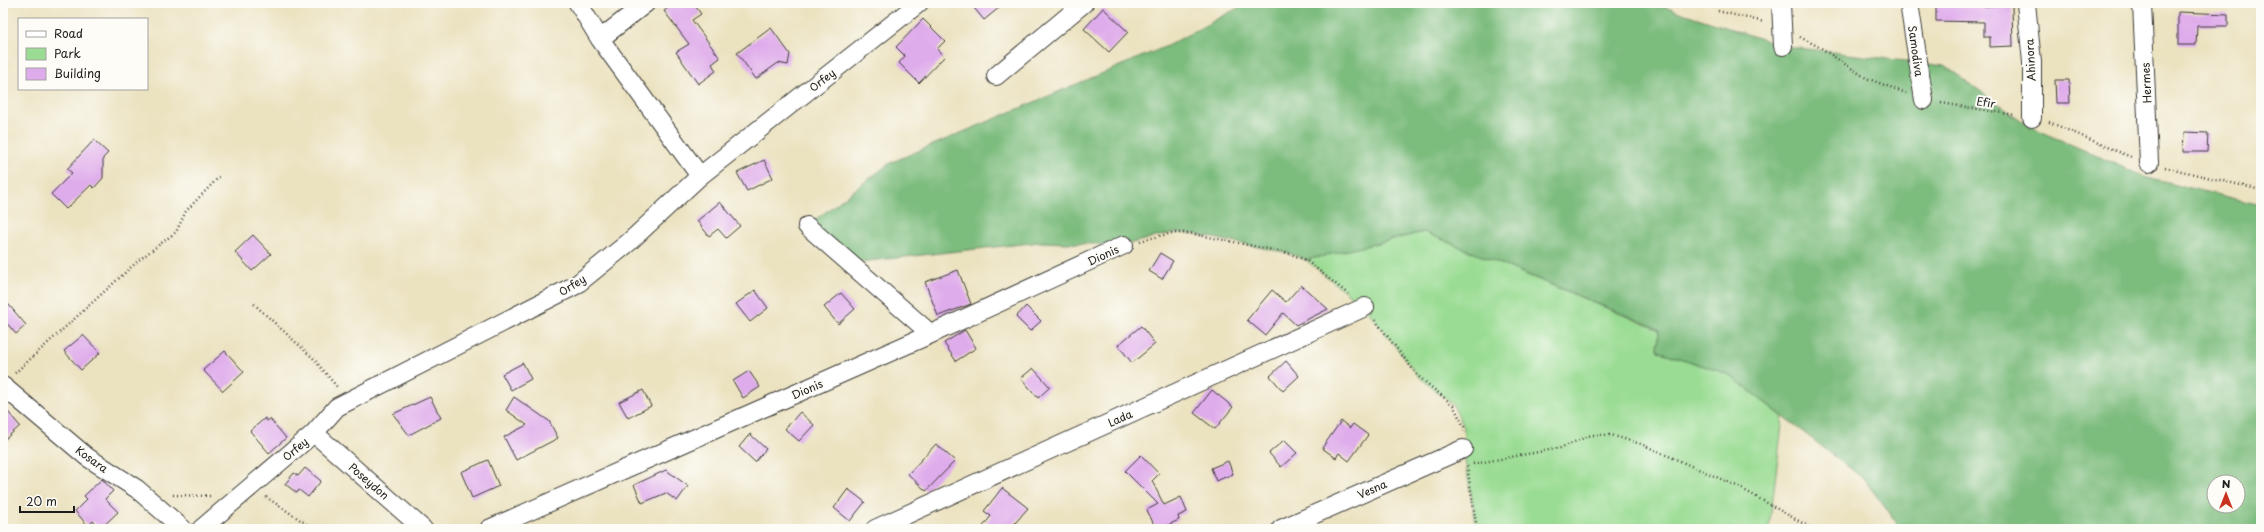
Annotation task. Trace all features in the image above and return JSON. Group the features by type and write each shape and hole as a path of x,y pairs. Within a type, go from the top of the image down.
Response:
{"street":[{"path":"578,3 600,39 700,176"},
{"path":"600,39 646,3"},
{"name":"Orfey","path":"201,529 314,433 338,407 576,285 628,243 700,176 919,3"},
{"path":"996,76 1084,3"},
{"path":"1781,3 1783,46"},
{"name":"Samodiva","path":"1909,3 1924,100"},
{"name":"Ahinora","path":"2026,3 2032,62 2032,118"},
{"name":"Hermes","path":"2142,3 2149,163"},
{"path":"807,226 931,334"},
{"name":"Dionis","path":"489,529 931,334 1124,246"},
{"name":"Lada","path":"875,529 1365,307"},
{"name":"Kosara","path":"6,381 87,457 137,489 183,529"},
{"name":"Poseydon","path":"314,433 416,527"},
{"name":"Vesna","path":"1281,529 1465,457"}],"path":[{"name":"Efir","path":"1718,11 1782,27 1821,48 1866,78 1924,100 2045,120 2122,154 2149,163 2261,190"},
{"path":"6,381 139,260 176,232 186,211 220,176"},
{"path":"254,304 313,358 332,379 337,387 338,407"},
{"path":"1465,457 1560,448 1591,435 1611,435 1641,444 1737,486 1813,529"},
{"path":"249,488 274,501 314,529"},
{"path":"167,494 182,497 217,496"}],"green space":[{"path":"1247,3 1652,3 1783,46 1945,66 2029,126 2147,178 2261,205 2261,529 1901,529 1864,479 1728,374 1658,351 1659,329 1424,232 1306,260 1288,253 1189,233 1172,233 1124,245 1040,242 850,263 807,226 890,163 1167,46"},
{"path":"1424,232 1659,330 1658,351 1728,374 1783,417 1769,529 1477,529 1463,449 1464,427 1453,405 1418,376 1365,307 1306,260"}],"building":[{"path":"675,3 693,3 701,14 692,20 720,58 712,64 716,71 698,84 676,52 689,44 664,11"},
{"path":"970,3 1005,3 984,20"},
{"path":"1936,3 1963,3 1963,7 2012,5 2013,46 1990,47 1990,37 1984,37 1984,22 1936,21"},
{"path":"1103,8 1128,32 1109,52 1084,29"},
{"path":"2178,12 2228,14 2228,26 2197,26 2196,45 2178,45"},
{"path":"923,19 945,41 937,49 944,57 919,83 899,63 905,56 896,47"},
{"path":"771,28 790,54 788,65 778,63 756,79 737,53"},
{"path":"2055,80 2069,80 2070,103 2056,103"},
{"path":"2184,132 2208,133 2207,152 2183,152"},
{"path":"94,140 108,153 103,158 103,178 94,188 91,185 66,209 51,194 72,173 67,169"},
{"path":"764,160 773,178 747,191 737,173"},
{"path":"720,202 740,226 726,238 718,229 709,236 697,221"},
{"path":"253,235 271,254 252,271 235,252"},
{"path":"1160,253 1173,261 1162,279 1149,271"},
{"path":"958,270 971,304 938,316 925,282"},
{"path":"1301,285 1328,309 1296,325 1283,313 1265,335 1247,320 1272,290 1286,302"},
{"path":"755,290 768,308 750,322 736,304"},
{"path":"841,293 855,309 838,324 824,307"},
{"path":"3,298 26,325 16,334 3,319"},
{"path":"1026,306 1041,321 1030,331 1016,317"},
{"path":"1141,326 1155,344 1132,363 1118,345"},
{"path":"965,330 976,348 956,361 944,343"},
{"path":"83,335 100,353 81,370 64,351"},
{"path":"225,351 244,372 223,391 203,370"},
{"path":"1286,361 1299,376 1283,391 1270,376"},
{"path":"523,363 531,379 511,390 502,374"},
{"path":"1033,368 1050,387 1038,398 1021,378"},
{"path":"749,371 760,387 743,398 733,381"},
{"path":"643,390 651,406 628,418 619,402"},
{"path":"1212,390 1233,407 1215,429 1194,413"},
{"path":"430,397 441,418 409,435 393,414"},
{"path":"514,397 549,421 558,438 516,460 504,437 527,425 506,410"},
{"path":"3,406 20,426 3,441"},
{"path":"800,412 814,425 799,441 785,429"},
{"path":"265,418 267,421 270,419 286,438 269,453 250,431"},
{"path":"1341,421 1350,428 1353,424 1368,435 1349,461 1339,453 1336,458 1322,448"},
{"path":"750,434 766,449 755,462 739,447"},
{"path":"1284,440 1297,453 1281,467 1269,453"},
{"path":"936,444 955,461 926,491 908,474"},
{"path":"1141,455 1159,474 1152,481 1164,505 1181,497 1187,512 1178,516 1179,520 1159,529 1156,529 1147,510 1158,504 1125,471"},
{"path":"488,460 499,486 472,498 461,472"},
{"path":"1228,461 1233,474 1216,481 1211,468"},
{"path":"305,468 321,481 308,497 299,490 297,493 285,484 294,473 298,476"},
{"path":"666,470 688,486 677,501 666,493 642,503 634,485"},
{"path":"102,479 113,491 105,499 118,512 100,529 93,521 88,526 75,511 87,499 84,496"},
{"path":"1002,488 1028,508 1010,529 981,529 991,516 984,511"},
{"path":"848,489 865,502 850,521 834,508"}]}
